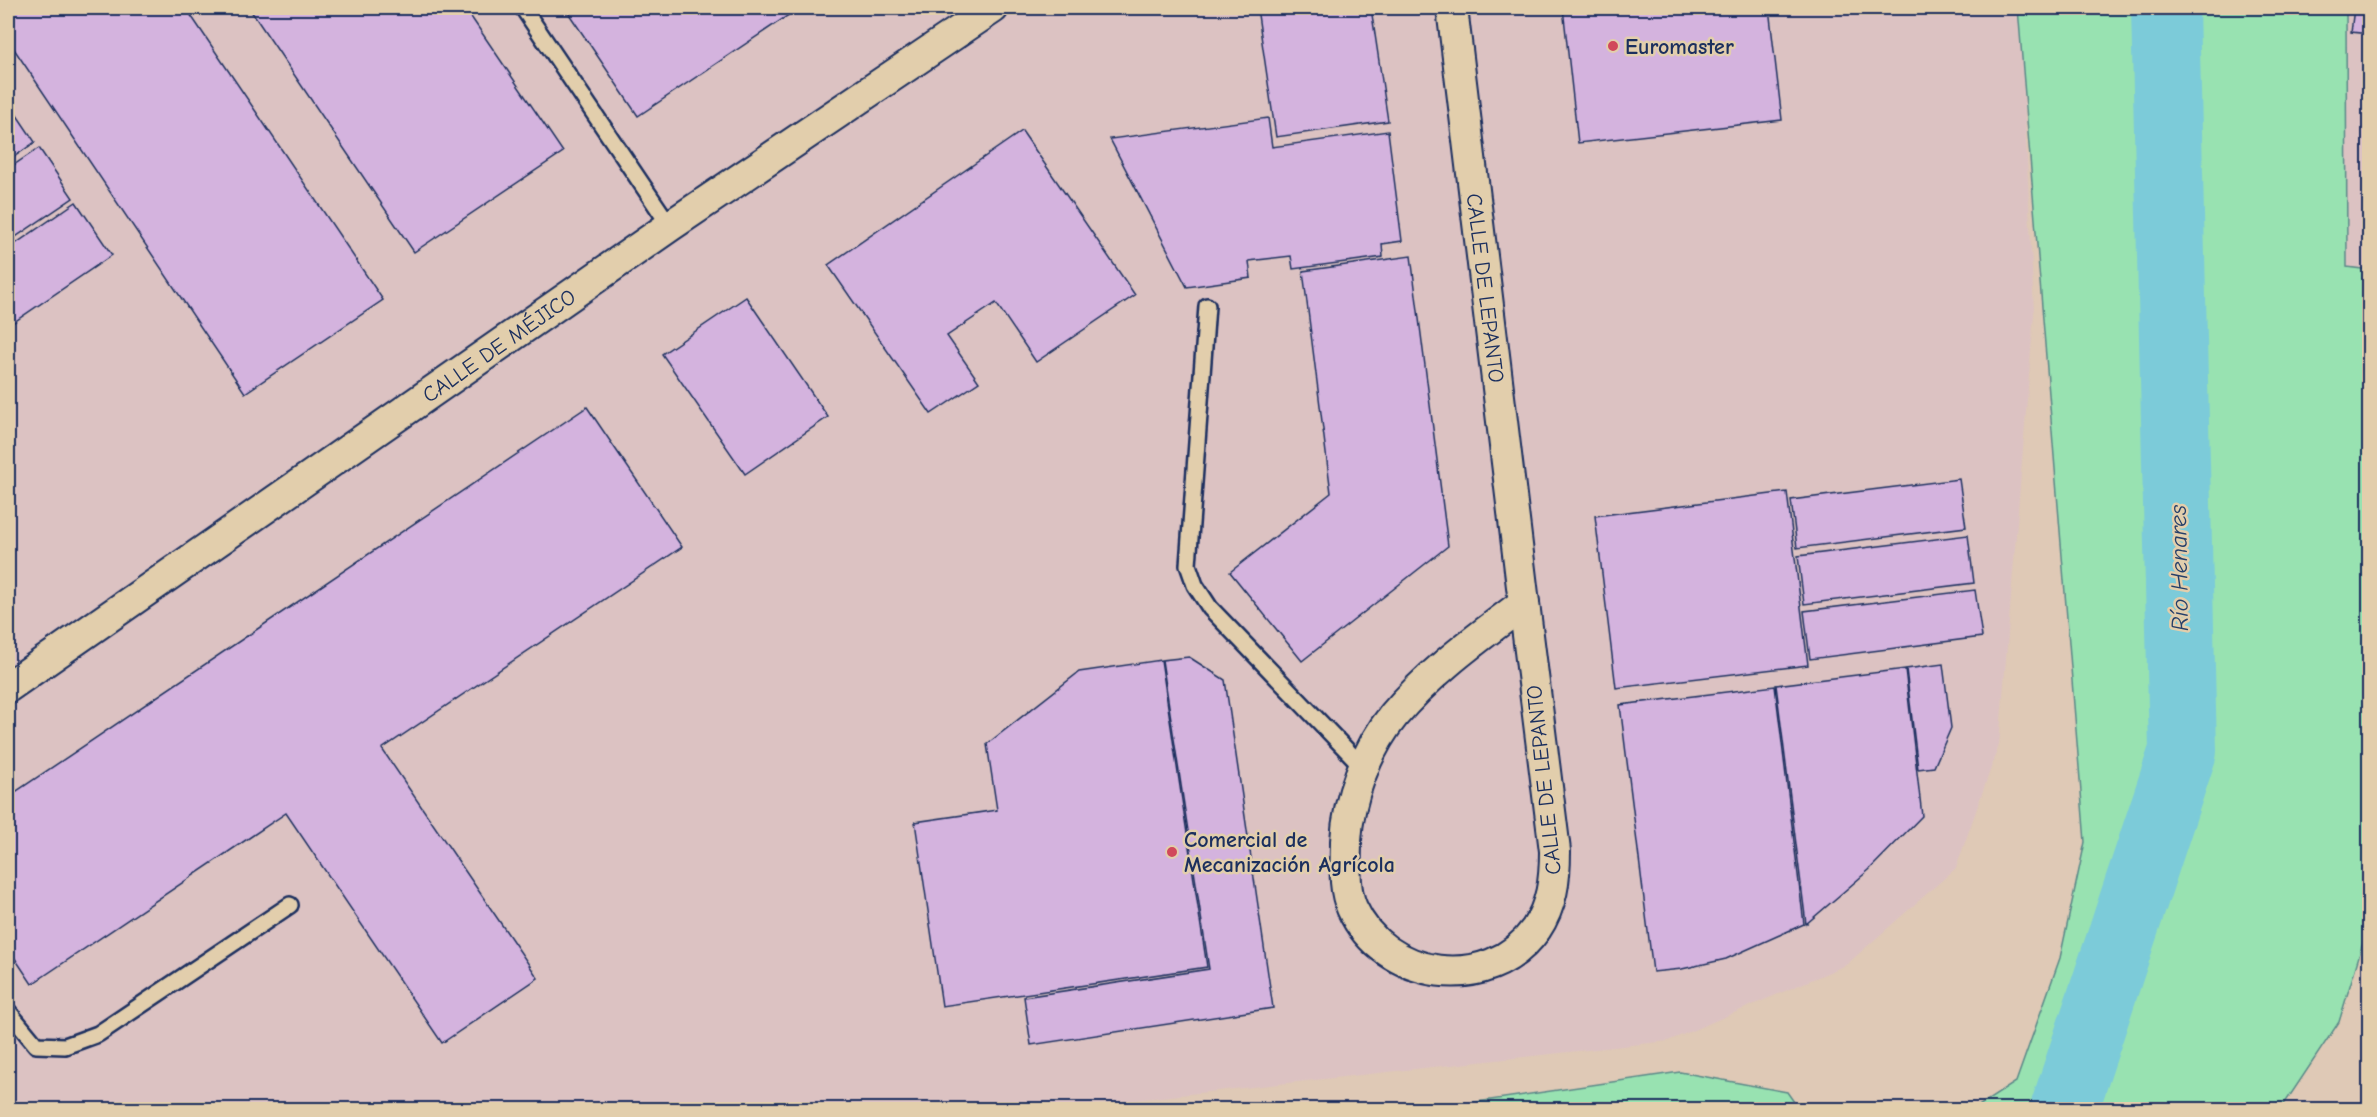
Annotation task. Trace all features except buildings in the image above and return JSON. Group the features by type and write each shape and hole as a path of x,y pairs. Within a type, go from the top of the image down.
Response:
{"street":[{"name":"CALLE DE MÉJICO","path":"8,687 670,226 993,8"},
{"name":"CALLE DE LEPANTO","path":"1452,8 1555,852 1555,879 1548,906 1535,930 1516,950 1492,964 1465,971 1437,972 1410,964 1386,951 1366,932 1352,908 1345,881 1347,823 1363,767 1393,717 1440,667 1524,603"}],"lane":[{"path":"522,8 670,226"},
{"path":"1207,306 1188,565 1191,575 1210,608 1363,767"},
{"path":"8,1011 36,1045 65,1046 98,1034 290,905"}],"shaded area":[{"path":"8,8 2020,8 2034,313 1999,745 1956,868 1846,965 1668,1041 1045,1110 8,1109"},
{"path":"2346,8 2369,8 2369,270 2347,268"}],"green space":[{"path":"2018,8 2346,8 2347,267 2370,270 2369,923 2339,1022 2281,1109 1974,1109 2016,1082 2060,958 2085,842"},
{"path":"1680,1072 1787,1092 1799,1109 1429,1109"}],"waterway":[{"name":"Río Henares","path":"2064,1110 2183,751 2165,8"}],"place":[{"name":"Euromaster","path":"1613,46"},
{"name":"Comercial de Mecanización Agrícola","path":"1172,852"}]}
